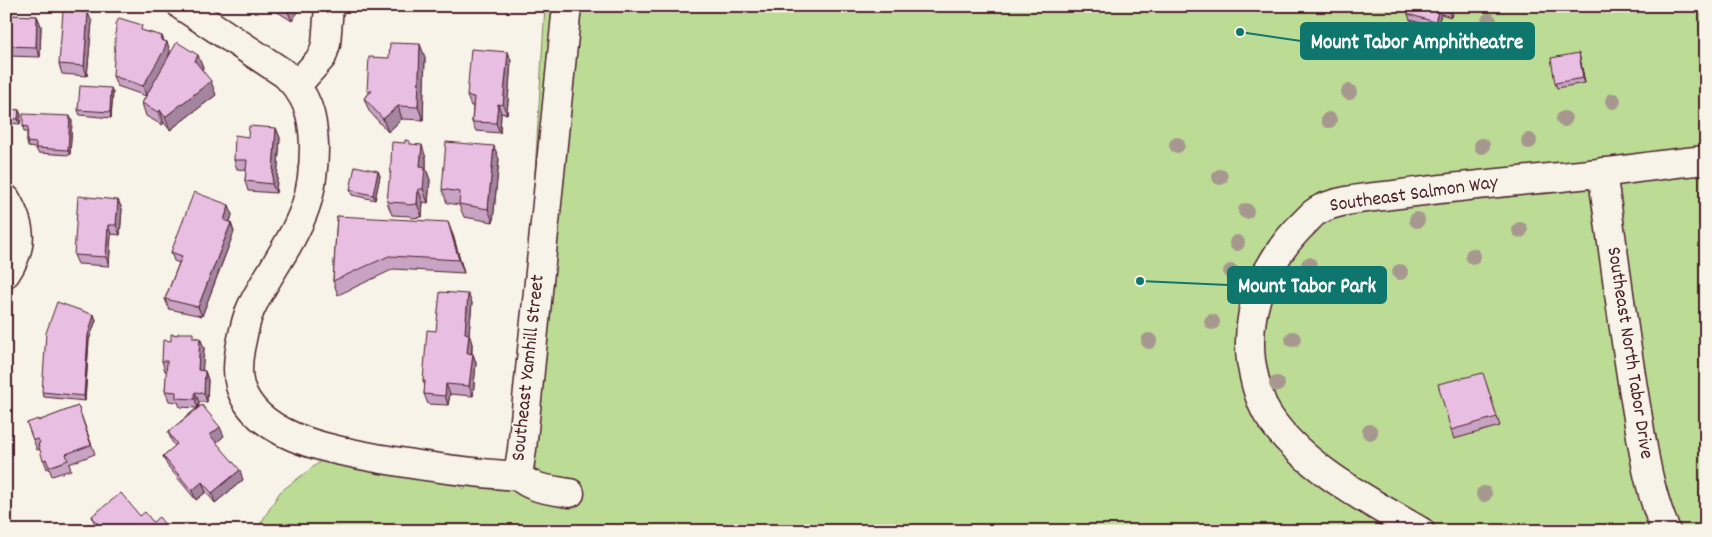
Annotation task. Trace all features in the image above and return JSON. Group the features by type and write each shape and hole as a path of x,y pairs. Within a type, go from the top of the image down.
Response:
{"street":[{"name":"Southeast Yamhill Street","path":"182,6 284,74 297,86 310,112 313,131 313,167 305,208 250,310 245,324 239,356 238,374 240,386 254,410 266,420 299,440 321,447 423,466 518,476 567,6"},
{"path":"297,86 322,57 326,44 329,6"},
{"name":"Southeast Salmon Way","path":"1420,531 1337,481 1296,448 1268,414 1253,373 1250,353 1250,329 1252,312 1268,268 1282,247 1317,210 1338,203 1450,187 1706,160"},
{"name":"Southeast North Tabor Drive","path":"1602,172 1645,461 1658,512 1666,531"},
{"path":"6,199 14,212 19,230 16,258 6,273"},
{"path":"518,476 535,487 570,493"}],"green space":[{"path":"545,6 1706,6 1706,531 256,531 280,492 333,452 429,459 464,489 487,470 539,486 521,404"}],"building":[{"path":"280,6 292,6 288,12"},
{"path":"1410,6 1450,6 1449,12 1439,9 1435,22 1408,14"},
{"path":"63,11 88,13 84,66 59,64"},
{"path":"6,15 37,16 36,47 6,46"},
{"path":"119,18 142,25 141,30 162,36 161,40 167,42 143,86 113,76 116,24"},
{"path":"177,42 198,55 195,61 211,81 165,117 160,110 158,112 142,103"},
{"path":"390,43 420,44 418,107 398,106 383,119 364,98 372,91 367,91 369,57 389,58"},
{"path":"471,49 508,52 503,105 498,104 496,123 472,122 474,97 467,96"},
{"path":"1579,53 1583,78 1555,83 1551,58"},
{"path":"80,86 111,88 110,112 78,110"},
{"path":"6,109 19,110 18,119 6,118"},
{"path":"23,114 70,116 68,150 36,148 36,143 27,142 28,127 23,126"},
{"path":"249,126 276,128 272,184 245,181 247,160 234,160 235,135 248,137"},
{"path":"405,140 410,141 410,144 422,145 420,166 425,167 423,189 418,189 417,204 407,205 405,203 387,202 392,142 405,143"},
{"path":"446,142 494,146 488,209 459,204 460,192 442,189"},
{"path":"355,166 378,171 373,195 350,190"},
{"path":"194,192 229,205 224,220 231,223 198,307 165,299 182,256 171,252"},
{"path":"78,196 118,200 116,225 108,225 106,257 74,255"},
{"path":"337,216 448,222 459,260 389,256 333,281"},
{"path":"440,292 468,294 465,333 469,334 467,353 473,354 469,386 446,384 445,396 424,394 425,381 423,381 427,330 436,331"},
{"path":"57,302 94,315 88,335 84,396 42,392 46,333"},
{"path":"178,333 193,333 193,338 200,338 198,370 205,371 204,393 195,392 195,399 176,398 176,392 165,391 167,361 162,361 163,340 171,341 171,334 178,335"},
{"path":"1483,373 1497,417 1451,430 1438,384"},
{"path":"202,405 220,427 210,435 240,470 212,493 202,482 192,491 163,456 177,444 168,432"},
{"path":"78,406 91,445 66,454 68,460 49,467 46,459 43,460 38,439 33,440 27,423 38,419 38,421"},
{"path":"121,493 140,516 145,512 153,522 159,517 170,531 103,531 92,516"}],"place":[{"name":"Mount Tabor Amphitheatre","path":"1240,32"},
{"name":"Mount Tabor Park","path":"1140,281"}]}
